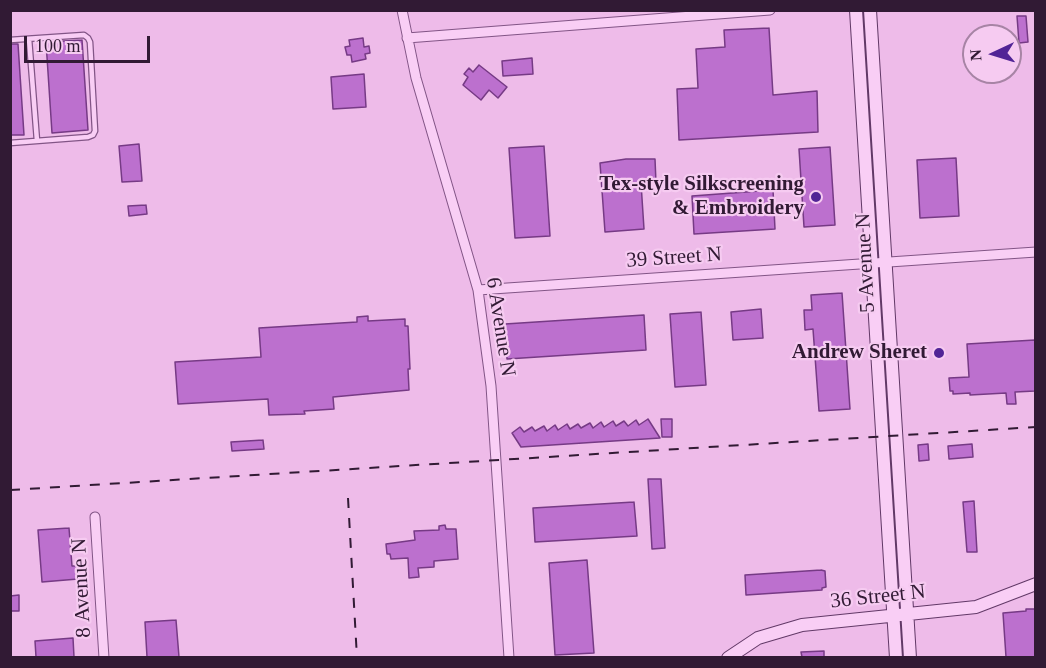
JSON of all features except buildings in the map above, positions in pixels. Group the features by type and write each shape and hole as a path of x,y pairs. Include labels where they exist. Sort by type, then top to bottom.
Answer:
{"main road":[{"name":"5 Avenue N","path":"856,10 896,657"},
{"name":"5 Avenue N","path":"870,10 910,657"},
{"name":"36 Street N","path":"728,657 758,638 802,625 976,607 1035,584"}],"street":[{"name":"6 Avenue N","path":"402,10 406,38 433,140 478,290 492,386 509,657"},
{"path":"406,38 770,10"},
{"path":"886,262 1035,252"},
{"name":"39 Street N","path":"478,290 886,262"},
{"name":"8 Avenue N","path":"95,517 104,657"}],"lane":[{"path":"10,40 84,35 88,38 95,131 93,135 10,142"},
{"path":"29,39 37,141"}],"railway":[{"path":"10,490 1036,427"},
{"path":"348,498 357,658"}],"place":[{"name":"Tex-style Silkscreening & Embroidery","path":"816,197"},
{"name":"Andrew Sheret","path":"939,353"}]}
